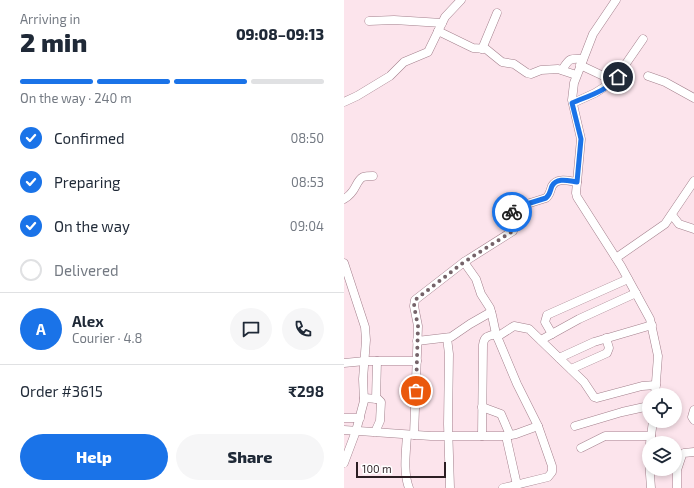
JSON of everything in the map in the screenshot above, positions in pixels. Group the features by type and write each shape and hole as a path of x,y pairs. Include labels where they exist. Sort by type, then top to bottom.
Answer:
{"street":[{"path":"344,102 390,76 404,62 428,52 447,13 461,0"},
{"path":"616,0 592,34 576,75 571,95 581,139 577,197 616,258 652,325 658,356 656,388"},
{"path":"482,48 497,13"},
{"path":"369,21 394,20 442,23"},
{"path":"438,31 472,48 486,49 502,62 514,64 530,74 541,70 562,70 576,75"},
{"path":"572,103 595,94 614,81 643,39"},
{"path":"562,70 568,60 571,59 581,62 614,81"},
{"path":"648,76 665,82 694,98"},
{"path":"344,199 354,192 358,182 363,178 373,176"},
{"path":"409,488 406,470 417,361 418,326 414,306 415,300 464,262 513,231 515,225 512,210 514,208 546,198 556,181 577,182"},
{"path":"616,258 661,228 672,215 694,181"},
{"path":"672,215 678,224 694,229"},
{"path":"464,262 478,283 481,294 491,312 496,335 517,384 538,426 552,466 551,474 548,478 503,488"},
{"path":"344,263 348,288 366,327 364,398 360,418 344,463"},
{"path":"552,334 544,322 547,316 628,279"},
{"path":"541,340 579,319 636,293"},
{"path":"417,341 447,338 491,312"},
{"path":"559,358 594,342 652,325"},
{"path":"482,436 484,339 487,336 496,335 512,327 517,326 529,328 584,382 597,398 642,386 656,385"},
{"path":"447,338 449,354 448,437 450,488"},
{"path":"571,369 607,353 609,348 606,338"},
{"path":"344,363 365,361 417,361"},
{"path":"376,399 377,361"},
{"path":"364,398 380,400 382,405 380,421 375,432"},
{"path":"482,407 501,414 508,436 517,485"},
{"path":"575,426 642,408"},
{"path":"694,410 692,415 694,420"},
{"path":"344,418 360,418"},
{"path":"344,430 448,437 508,436 538,426"},
{"path":"581,448 605,436 642,438"},
{"path":"677,488 677,470 682,455 684,453 694,452"},
{"path":"649,476 651,488"}],"way so far":[{"path":"416,391 418,326 414,306 415,300 419,295 464,262 513,231 515,225 512,212"}],"route":[{"path":"512,212 514,208 546,198 556,181 577,182 581,151 581,134 572,103 595,94 618,77"}]}
